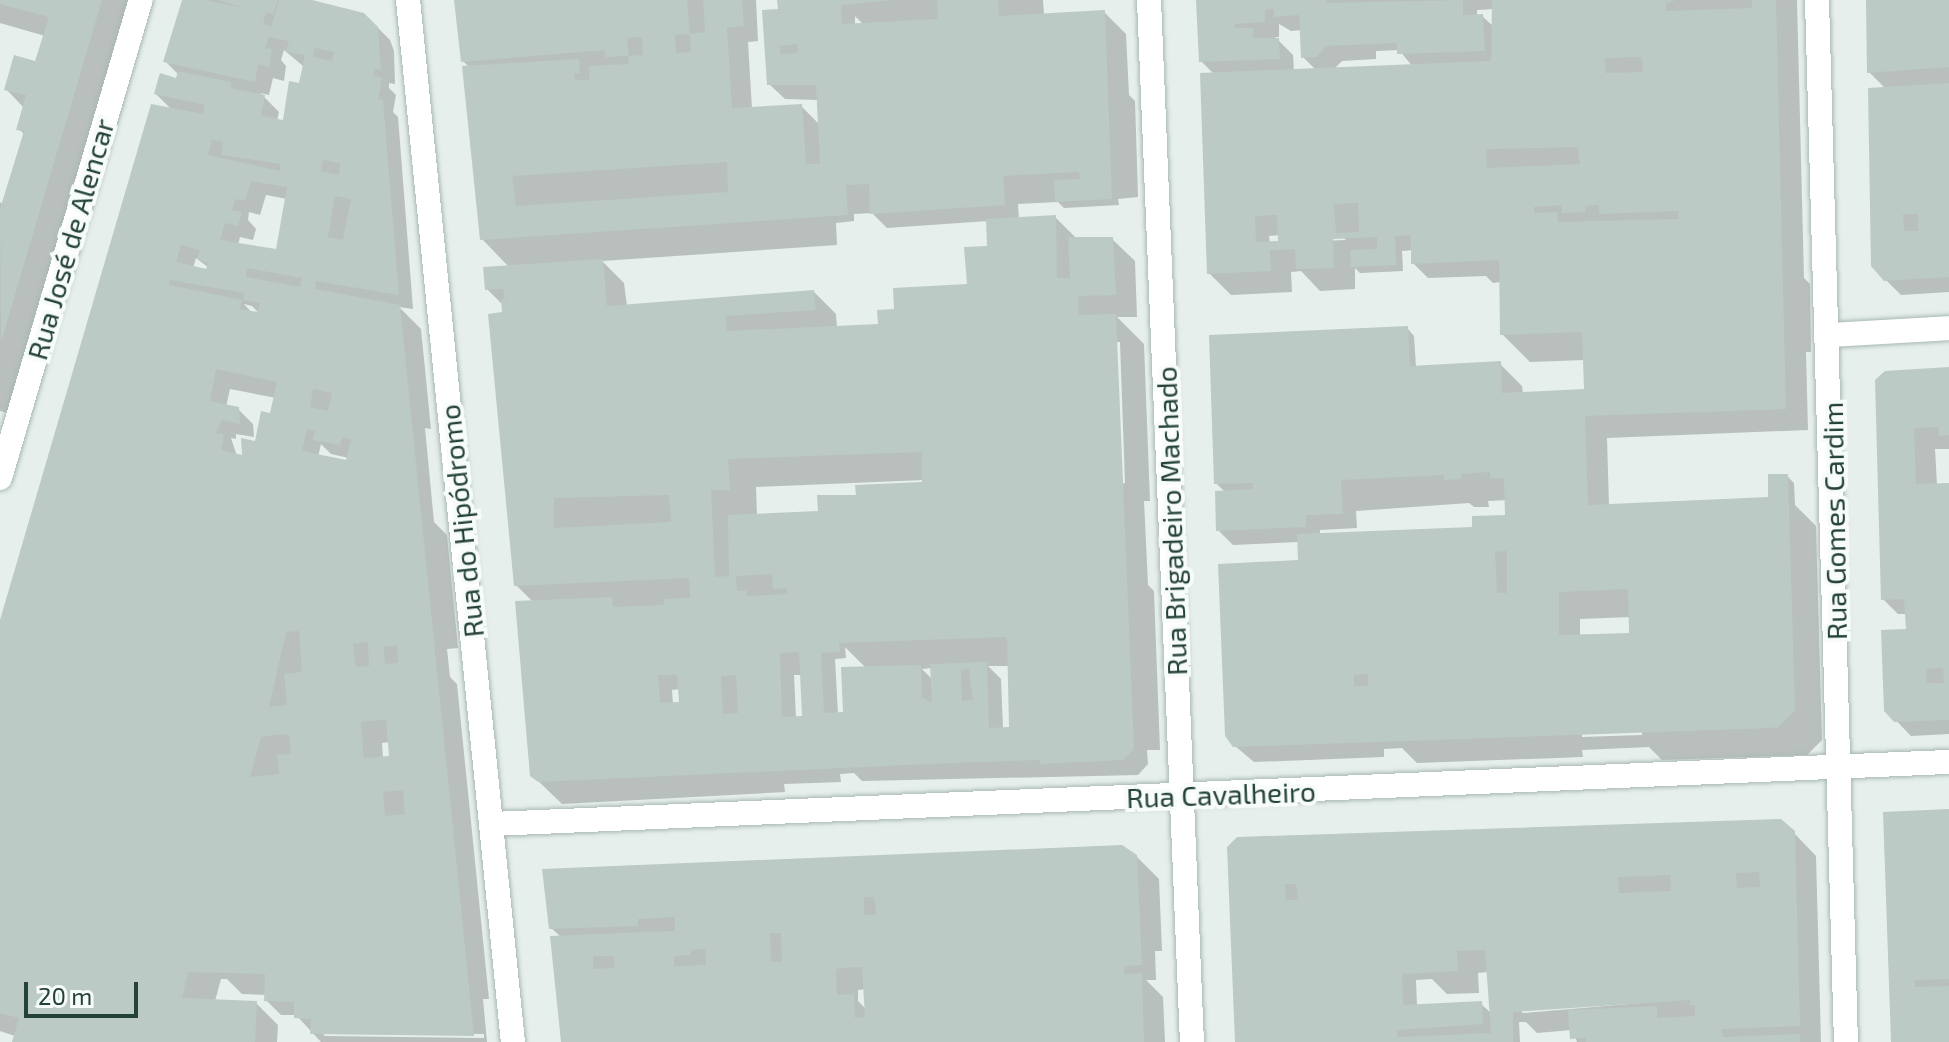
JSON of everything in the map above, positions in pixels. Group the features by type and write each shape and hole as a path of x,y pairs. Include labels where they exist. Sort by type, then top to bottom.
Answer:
{"street":[{"name":"Rua José de Alencar","path":"0,478 141,0"},
{"name":"Rua do Hipódromo","path":"408,0 513,1042"},
{"name":"Rua Brigadeiro Machado","path":"1149,0 1192,1042"},
{"name":"Rua Gomes Cardim","path":"1817,0 1829,335 1846,1042"},
{"path":"1829,335 1949,328"},
{"name":"Rua Cavalheiro","path":"492,824 1949,762"}],"building":[{"path":"0,0 102,0 1,342 0,209 24,131 16,130 26,95 4,90 14,55 35,61 49,17 0,4"},
{"path":"182,0 204,0 244,8 217,0 278,0 273,14 266,12 263,24 271,27 279,0 312,0 364,13 378,27 381,70 375,69 374,76 382,78 378,99 383,100 399,295 316,281 315,289 400,305 474,1036 310,1034 311,1019 294,1018 294,1002 264,1001 265,974 188,972 182,998 257,1001 255,1042 12,1042 19,1018 0,1013 0,620 151,104 203,114 205,105 154,94 160,73 176,78 178,71 231,82 231,88 265,95 261,116 283,120 289,81 299,83 305,55 286,52 289,41 269,37 265,48 272,49 269,67 258,64 255,82 163,62","holes":["315,48 334,52 332,61 313,57","212,140 223,142 221,155 280,164 280,171 208,155","323,160 340,163 339,175 321,171","251,181 287,187 276,249 220,240 225,223 238,226 242,212 232,210 235,199 245,201","335,196 351,199 343,240 328,237","181,245 200,250 197,259 208,263 206,269 176,262","247,268 302,278 300,287 246,277","170,280 244,293 243,300 260,303 258,312 240,309 242,300 169,285","216,369 277,382 270,413 261,411 255,441 241,438 242,455 221,450 224,434 215,433 222,420 240,424 239,407 210,401","313,389 332,393 328,411 310,407","307,429 315,431 313,440 340,445 342,437 351,439 346,460 302,451","299,631 302,672 284,674 287,705 269,707 286,632","368,642 369,666 356,667 353,644","397,645 398,663 385,664 384,647","386,719 389,756 364,758 361,722","289,736 291,754 277,755 279,774 250,777 261,737","403,790 405,814 385,816 383,792"]},
{"path":"454,0 687,0 690,34 705,32 703,0 742,0 744,26 727,28 732,108 802,104 806,164 820,164 816,85 767,85 762,10 778,9 777,0 892,0 841,5 842,24 938,19 937,0 998,0 999,16 1105,10 1112,199 1055,202 1054,180 1080,179 1079,172 1003,176 1005,205 870,214 869,184 846,185 848,215 480,240 462,66 579,59 580,73 574,73 575,80 589,80 589,66 628,64 629,56 605,57 605,50 461,62","holes":["690,34 691,52 676,53 675,35","642,37 643,55 629,56 627,38","797,44 798,53 780,54 780,46","727,162 728,192 516,206 512,176"]},
{"path":"1196,0 1326,0 1326,3 1463,0 1463,15 1483,14 1485,51 1397,54 1397,43 1326,46 1317,57 1301,58 1299,15 1274,17 1274,9 1265,10 1265,22 1235,24 1235,28 1253,28 1253,38 1279,38 1280,59 1199,62"},
{"path":"1492,0 1676,0 1666,3 1666,11 1752,8 1752,0 1776,0 1786,409 1585,416 1588,505 1768,497 1768,474 1788,474 1795,711 1778,727 1770,728 1233,747 1225,736 1218,564 1298,560 1297,534 1472,527 1472,516 1505,515 1504,478 1490,478 1490,472 1461,474 1462,479 1444,480 1444,475 1341,480 1343,514 1306,515 1306,527 1216,531 1215,491 1253,489 1253,483 1214,484 1209,335 1408,326 1410,366 1501,361 1502,393 1584,389 1582,332 1500,335 1499,260 1411,264 1411,235 1395,236 1396,265 1351,267 1350,250 1377,249 1377,237 1333,239 1334,268 1296,269 1295,249 1270,250 1271,271 1207,274 1200,73 1491,61","holes":["1642,57 1643,72 1606,73 1605,58","1578,147 1580,164 1487,168 1486,149","1358,203 1359,232 1336,233 1334,204","1562,205 1562,213 1585,212 1585,206 1599,205 1599,214 1678,211 1679,219 1558,222 1557,212 1534,213 1534,207","1277,215 1278,241 1256,242 1255,216","1507,551 1507,593 1497,593 1495,552","1628,589 1629,633 1559,635 1559,592","1368,674 1368,686 1354,686 1354,675"]},
{"path":"1866,0 1949,0 1949,67 1867,73"},
{"path":"1949,83 1949,277 1884,281 1871,266 1868,88","holes":["1903,214 1918,214 1918,231 1904,231"]},
{"path":"1056,215 1057,278 1070,278 1068,237 1113,237 1116,295 1078,296 1078,315 1116,314 1134,749 1123,760 1040,764 1040,760 950,763 538,782 530,776 515,601 612,597 613,607 664,605 664,599 690,598 689,578 514,586 488,314 502,312 501,299 505,299 503,289 485,290 483,267 603,259 607,306 814,290 816,310 726,316 727,331 878,324 877,310 894,309 893,288 967,284 964,247 987,246 986,219","holes":["922,452 922,482 855,485 856,495 817,495 818,511 728,515 729,576 715,577 711,490 730,490 728,459","669,495 671,522 554,528 554,498","772,574 773,589 787,588 787,594 747,596 747,591 737,591 736,576","1007,637 1009,727 989,728 987,662 930,664 932,703 922,697 921,665 841,667 843,712 824,713 821,653 840,652 839,643","799,652 802,716 782,717 780,653","969,669 973,700 962,701 961,670","658,675 677,675 679,702 660,703","736,675 738,713 723,714 721,676"]},
{"path":"1949,367 1949,435 1939,436 1939,427 1914,428 1916,484 1949,483 1949,720 1894,722 1884,711 1881,630 1906,629 1904,599 1881,600 1875,380 1885,371","holes":["1943,668 1944,683 1927,683 1926,669"]},
{"path":"1949,809 1949,979 1915,980 1915,987 1949,986 1949,1042 1891,1042 1883,812"},
{"path":"1781,819 1795,831 1800,1026 1722,1029 1723,1037 1800,1034 1800,1042 1586,1042 1586,1038 1570,1039 1568,1010 1657,1006 1657,1018 1695,1016 1695,1005 1690,1005 1690,1000 1513,1012 1513,1042 1235,1042 1227,847 1237,837","holes":["1759,872 1760,887 1737,888 1736,873","1670,875 1671,891 1619,893 1618,877","1285,884 1296,884 1298,900 1286,900","1485,950 1491,1033 1397,1037 1397,1030 1483,1024 1482,1001 1403,1005 1402,974 1458,971 1457,951"]},
{"path":"1122,845 1137,855 1142,965 1125,966 1124,974 1142,973 1144,1042 561,1042 550,936 675,931 675,917 638,919 638,926 549,929 542,869","holes":["864,897 874,897 876,915 864,915","770,933 781,933 782,962 771,962","706,949 706,965 674,966 674,956 691,955 691,950","593,956 614,956 614,968 593,969","862,967 865,1017 855,1018 854,994 837,995 836,969"]}]}
